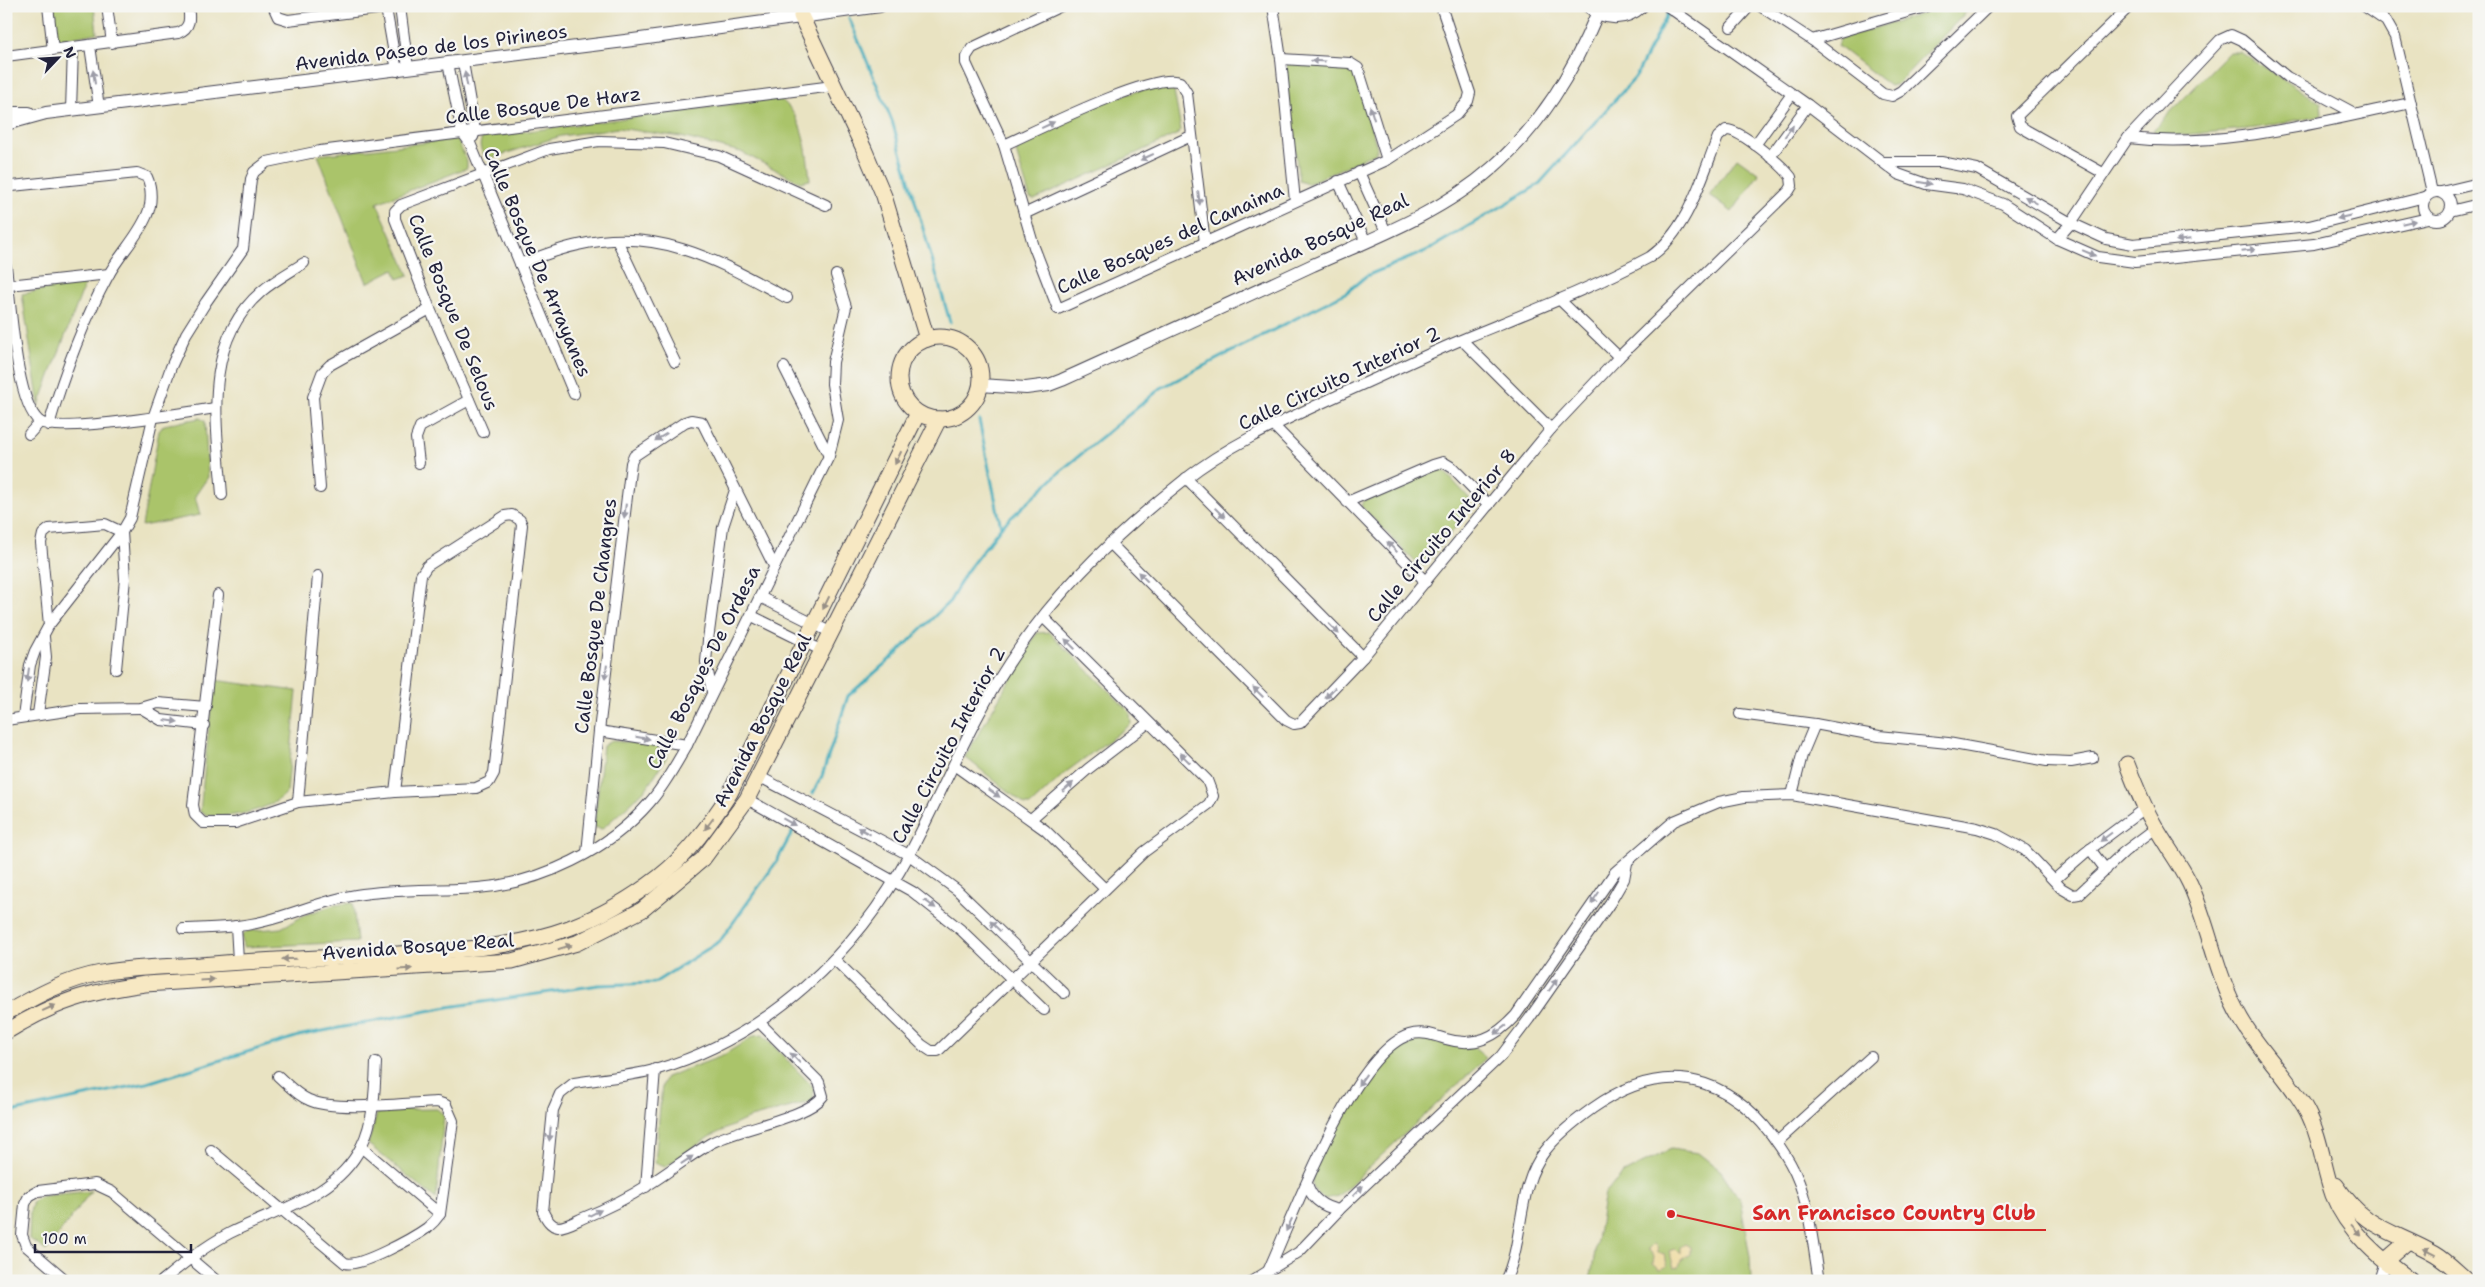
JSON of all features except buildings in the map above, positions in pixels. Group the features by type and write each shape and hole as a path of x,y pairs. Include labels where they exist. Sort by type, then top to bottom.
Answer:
{"main road":[{"path":"801,16 884,196 926,339"},
{"path":"950,338 961,343 971,351 977,361 980,385 973,401 961,413 939,419 918,413 904,398 899,387 898,374 907,352 926,339 950,338"},
{"name":"Avenida Bosque Real","path":"6,1032 34,1015 63,1002 99,990 371,963 531,939 568,928 597,916 660,876 691,847 730,793 806,643 918,413"},
{"name":"Avenida Bosque Real","path":"6,1013 45,991 98,973 238,961 371,963 512,962 577,944 642,910 687,874 720,838 746,799 939,419"},
{"path":"2127,764 2145,808 2176,857 2190,885 2226,990 2240,1019 2288,1082 2307,1112 2317,1135 2333,1195 2350,1224 2385,1261 2411,1281"},
{"path":"2326,1172 2355,1209 2368,1222 2435,1255 2463,1279"},
{"path":"2385,1261 2408,1242"}],"street":[{"path":"48,6 53,50"},
{"path":"107,6 112,43"},
{"path":"6,56 178,33 187,28 190,22 188,6"},
{"path":"273,6 278,17 288,20 360,8 401,6 402,69"},
{"name":"Avenida Paseo de los Pirineos","path":"46,114 463,62 880,6"},
{"name":"Calle Bosques del Canaima","path":"1061,6 972,48 966,57 968,68 1004,146 1024,214 1058,309 1387,160 1456,115 1468,101 1470,94 1442,6"},
{"path":"1273,6 1281,59 1295,202"},
{"path":"1593,10 1610,18 1622,18 1634,13 1642,6"},
{"path":"1668,6 1808,105 1898,174 1911,181 1963,189 2003,204 2057,239 2098,256 2135,262 2314,244 2428,218 2441,220 2450,211 2479,204"},
{"path":"1731,27 1750,6"},
{"path":"1760,6 1812,40 1883,94 1892,96 1901,91 1989,6"},
{"path":"1812,40 1928,6"},
{"path":"2103,173 2026,130 2020,126 2017,116 2130,6"},
{"path":"2364,6 2386,21 2392,30 2433,194"},
{"path":"386,8 402,69"},
{"name":"Avenida Bosque Real","path":"980,385 1026,388 1056,382 1366,242 1466,189 1516,145 1563,85 1581,54 1593,10"},
{"path":"2057,239 2071,223 2128,138 2220,40 2231,35 2242,40 2287,77 2356,114"},
{"path":"90,46 99,107"},
{"path":"71,110 73,48"},
{"path":"1281,59 1350,64 1358,68 1387,160"},
{"name":"Calle Bosque De Arrayanes","path":"463,62 475,131 470,144"},
{"name":"Calle Bosque De Arrayanes","path":"448,63 462,132 470,144 574,394"},
{"path":"1004,146 1085,108 1120,94 1168,80 1180,82 1187,93 1205,243"},
{"name":"Calle Bosque De Harz","path":"153,418 171,367 186,334 243,249 251,179 258,167 267,162 320,151 833,86"},
{"path":"1755,145 1792,94"},
{"path":"2128,138 2156,141 2246,137 2311,126 2356,114 2411,103"},
{"path":"1770,157 1808,105"},
{"path":"6,113 46,114"},
{"path":"6,124 46,114"},
{"name":"Calle Circuito Interior 2","path":"646,1187 565,1226 557,1227 550,1223 543,1212 552,1119 556,1100 564,1088 574,1083 655,1069 727,1042 759,1022 804,988 834,959 870,917 895,880 998,682 1020,647 1043,617 1110,544 1186,478 1249,437 1462,340 1632,267 1661,249 1673,235 1687,212 1718,137 1722,132 1728,129 1734,130 1788,172 1793,181"},
{"path":"1024,214 1191,136"},
{"name":"Calle Bosque De Selous","path":"483,432 430,309 395,219 395,211 401,205 540,152 573,144 599,141 664,144 710,154 738,163 826,205"},
{"path":"1882,162 1941,162 1977,169 2071,223 2106,239 2133,244 2309,226 2479,184"},
{"path":"1358,172 1386,232"},
{"path":"6,188 137,173 144,174 151,187 148,213 109,274 80,331 44,424"},
{"path":"1338,181 1366,242"},
{"name":"Calle Circuito Interior 8","path":"1110,544 1290,722 1300,723 1363,657 1551,429 1619,357 1789,191 1793,181"},
{"path":"2433,194 2450,202 2450,211"},
{"path":"2428,218 2422,206 2433,194"},
{"path":"520,264 578,244 617,240 650,241 688,249 725,264 787,298"},
{"path":"617,240 674,362"},
{"path":"222,495 216,408 217,376 221,358 232,331 262,291 304,263"},
{"path":"6,267 21,386 29,407 44,424"},
{"path":"9,285 109,274"},
{"name":"Calle Bosques De Ordesa","path":"183,929 236,926 263,922 323,902 359,894 480,888 519,880 555,869 587,853 635,819 663,786 687,745 829,456 838,420 832,384 833,362 846,307 836,275"},
{"path":"1559,299 1619,357"},
{"path":"320,488 313,397 322,373 330,365 430,309"},
{"path":"1462,340 1551,429"},
{"path":"784,366 829,456"},
{"path":"419,463 416,438 420,427 469,400"},
{"path":"29,434 44,424 153,418 216,408"},
{"path":"23,717 30,665 35,651 49,625 122,532 136,501 153,418"},
{"name":"Calle Bosque De Changres","path":"587,853 599,731 631,463 634,456 644,448 684,422 697,420 705,426 735,490"},
{"path":"1273,425 1426,582"},
{"path":"1347,502 1433,464 1443,462 1453,468 1489,505"},
{"path":"1186,478 1363,657"},
{"path":"735,490 774,566"},
{"path":"712,692 706,662 708,640 723,527 735,490"},
{"path":"218,595 193,805 195,815 200,821 210,825 235,823 298,802 395,792 476,788 493,778 522,525 516,516 506,516 427,566 421,574 395,792"},
{"path":"49,625 41,543 45,532 49,529 105,524 122,532"},
{"path":"116,669 125,579 122,532"},
{"path":"298,802 318,576"},
{"path":"760,597 830,632"},
{"path":"752,616 821,650"},
{"path":"834,959 922,1045 934,1051 941,1048 1144,852 1209,804 1213,796 1207,780 1043,617"},
{"path":"38,714 46,658 44,637"},
{"path":"6,720 80,709 141,708 164,703 206,707"},
{"path":"141,708 161,720 204,725"},
{"path":"1740,714 1815,724 1879,736 1948,743 2047,761 2071,762 2093,758"},
{"path":"1031,819 1088,769 1148,723"},
{"path":"1792,795 1802,756 1815,724"},
{"path":"599,731 687,745"},
{"path":"954,765 1031,819 1105,888"},
{"path":"758,776 909,855 957,890 1064,993"},
{"path":"1269,1269 1335,1122 1367,1073 1393,1044 1408,1035 1421,1033 1455,1042 1471,1043 1493,1036 1505,1027 1516,1015 1609,878 1674,820 1719,802 1744,797 1792,795 1947,822 1996,834 2026,850 2066,892 2076,895 2156,828"},
{"path":"746,799 895,880 939,910 1044,1010"},
{"path":"2054,880 2090,849 2145,808"},
{"path":"2090,849 2106,870"},
{"path":"1252,1281 1299,1252 1339,1210 1500,1056 1529,1019 1610,903 1624,879 1627,863"},
{"path":"236,926 238,961"},
{"path":"646,1187 711,1143 731,1134 803,1111 819,1101 822,1096 819,1082 759,1022"},
{"path":"1777,1142 1871,1057"},
{"path":"162,1281 190,1257 229,1234 310,1197 325,1188 340,1175 361,1147 374,1104 376,1062"},
{"path":"646,1187 655,1069"},
{"path":"211,1150 341,1260 349,1264 360,1262 428,1228 440,1214 453,1121 448,1108 437,1102 334,1105 310,1101 278,1076"},
{"path":"1505,1281 1514,1260 1526,1197 1536,1165 1544,1152 1572,1124 1605,1100 1629,1088 1653,1081 1678,1079 1710,1085 1746,1105 1777,1142 1791,1164 1800,1187 1819,1281"},
{"path":"361,1147 440,1214"},
{"path":"1307,1183 1309,1190 1318,1202 1339,1210"},
{"path":"67,1281 26,1246 22,1235 25,1204 29,1196 38,1191 101,1185 112,1192 217,1281"},
{"path":"2379,1281 2385,1261"}],"green space":[{"path":"50,6 94,6 97,33 60,40 54,37"},
{"path":"1947,6 1971,7 1897,84 1890,86 1838,46 1840,39"},
{"path":"2229,52 2240,52 2321,103 2322,115 2256,128 2160,137 2153,130"},
{"path":"1290,62 1335,65 1350,71 1356,77 1377,148 1375,153 1307,184 1299,181 1285,68"},
{"path":"1170,82 1173,85 1181,130 1178,134 1034,200 1030,198 1016,152 1020,145 1075,115 1114,98"},
{"path":"779,98 794,114 799,124 803,135 810,180 800,182 741,152 681,137 618,128 561,136 488,159 480,147 482,138 490,136"},
{"path":"457,139 467,162 467,168 377,203 409,275 398,279 394,269 367,283 318,155"},
{"path":"1737,158 1759,174 1732,212 1709,195"},
{"path":"86,281 39,405 22,294"},
{"path":"200,418 205,421 208,477 195,496 200,515 142,526 159,431 164,425"},
{"path":"1436,469 1443,470 1470,499 1471,508 1425,565 1418,565 1361,506 1363,501"},
{"path":"1049,632 1130,712 1131,724 1066,772 1031,805 1025,805 965,757 1037,633"},
{"path":"214,680 297,691 287,792 271,804 246,813 220,816 200,812"},
{"path":"611,741 662,745 668,755 646,789 602,829 594,827 603,746"},
{"path":"353,903 357,942 243,947 242,935 248,931 281,928 307,914 334,905"},
{"path":"763,1035 814,1088 813,1101 747,1119 709,1137 665,1167 655,1163 662,1085 666,1077 722,1056 754,1036"},
{"path":"1414,1036 1449,1045 1472,1046 1486,1058 1338,1196 1325,1199 1319,1195 1312,1184 1315,1166 1322,1150 1355,1095 1377,1064 1388,1052"},
{"path":"437,1109 444,1115 436,1199 368,1144 377,1114 384,1110"},
{"path":"1671,1149 1698,1153 1721,1171 1740,1200 1750,1257 1751,1281 1590,1281 1605,1193 1624,1173"},
{"path":"91,1191 46,1251 29,1238 30,1212 33,1201 42,1196"}],"sand":[{"path":"1653,1244 1657,1246 1658,1253 1665,1254 1667,1266 1660,1269 1653,1263 1654,1256 1648,1249"},
{"path":"1685,1244 1690,1247 1690,1254 1681,1260 1679,1267 1674,1268 1669,1251 1675,1249 1680,1254 1680,1247"}],"waterway":[{"path":"813,793 822,776 848,696 895,655 950,601 966,572 1001,527 1062,470 1161,388 1347,292 1366,276 1426,251 1538,185 1635,78 1670,9"},
{"path":"849,18 892,121 950,322"},
{"path":"979,420 1001,527"},
{"path":"6,1113 147,1083 302,1035 448,1007 599,985 654,983 720,941 775,864 793,831"}],"place":[{"name":"San Francisco Country Club","path":"1671,1214"}]}
